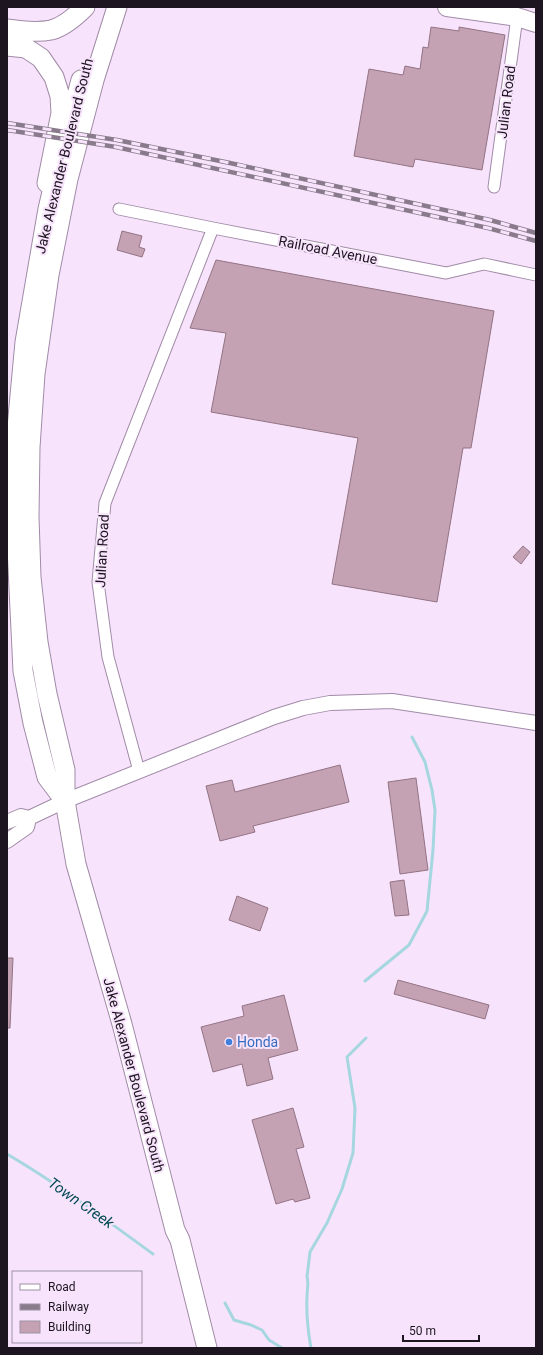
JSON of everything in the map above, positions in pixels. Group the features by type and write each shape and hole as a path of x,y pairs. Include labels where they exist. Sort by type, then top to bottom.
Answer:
{"highway":[{"path":"7,29 27,31 52,30 74,18 85,7"},
{"name":"Jake Alexander Boulevard South","path":"64,801 47,777 33,723 23,671 16,527 17,428 25,342 48,209 73,108 90,47 104,7"},
{"name":"Jake Alexander Boulevard South","path":"116,7 94,80 68,179 49,275 35,374 30,447 29,517 31,577 38,642 47,694 65,770 64,801 76,864 122,1024 175,1230 180,1240 207,1348"},
{"path":"7,46 26,48 41,58 54,77 60,96 61,114 42,208 34,283"}],"main road":[{"path":"447,7 517,17 536,23"}],"street":[{"name":"Julian Road","path":"494,188 517,17"},
{"name":"Railroad Avenue","path":"120,209 446,273 484,264 536,275"},
{"name":"Julian Road","path":"139,771 108,657 98,582 104,503 213,228"},
{"path":"7,822 21,816 30,818 64,801 274,717 303,708 330,703 392,701 536,723"},
{"path":"7,841 27,827 30,818"}],"building":[{"path":"431,27 459,31 459,27 505,35 482,170 415,159 413,167 354,156 369,69 403,75 405,66 420,69 423,47 428,48"},
{"path":"122,231 142,236 139,247 145,249 142,257 117,250"},
{"path":"216,260 494,311 471,448 463,448 437,602 332,584 358,438 211,412 226,333 190,328"},
{"path":"523,546 530,552 521,564 513,557"},
{"path":"340,765 349,802 253,826 255,832 220,841 206,786 232,780 235,792"},
{"path":"416,778 428,870 400,874 388,782"},
{"path":"404,880 409,915 395,916 390,882"},
{"path":"237,896 268,908 260,931 229,920"},
{"path":"7,958 13,958 10,1028 7,1028"},
{"path":"398,980 489,1005 485,1019 394,994"},
{"path":"284,995 298,1050 268,1058 273,1079 247,1086 242,1064 213,1072 201,1027 244,1016 242,1006"},
{"path":"293,1108 304,1147 296,1149 310,1198 295,1202 293,1199 276,1204 252,1120"}],"waterway":[{"path":"365,981 409,945 427,911 435,810 425,762 412,737"},
{"path":"311,1348 307,1309 307,1277 310,1252 327,1223 342,1189 353,1153 355,1108 347,1057 366,1038"},
{"name":"Town Creek","path":"7,1154 63,1190 153,1254"},
{"name":"Town Creek","path":"225,1303 234,1320 262,1330 269,1340 282,1348"}],"railway":[{"path":"7,123 117,140 230,163 490,220 536,233"},
{"path":"7,130 116,147 488,228 536,241"}],"place":[{"name":"Honda","path":"229,1042"}]}
